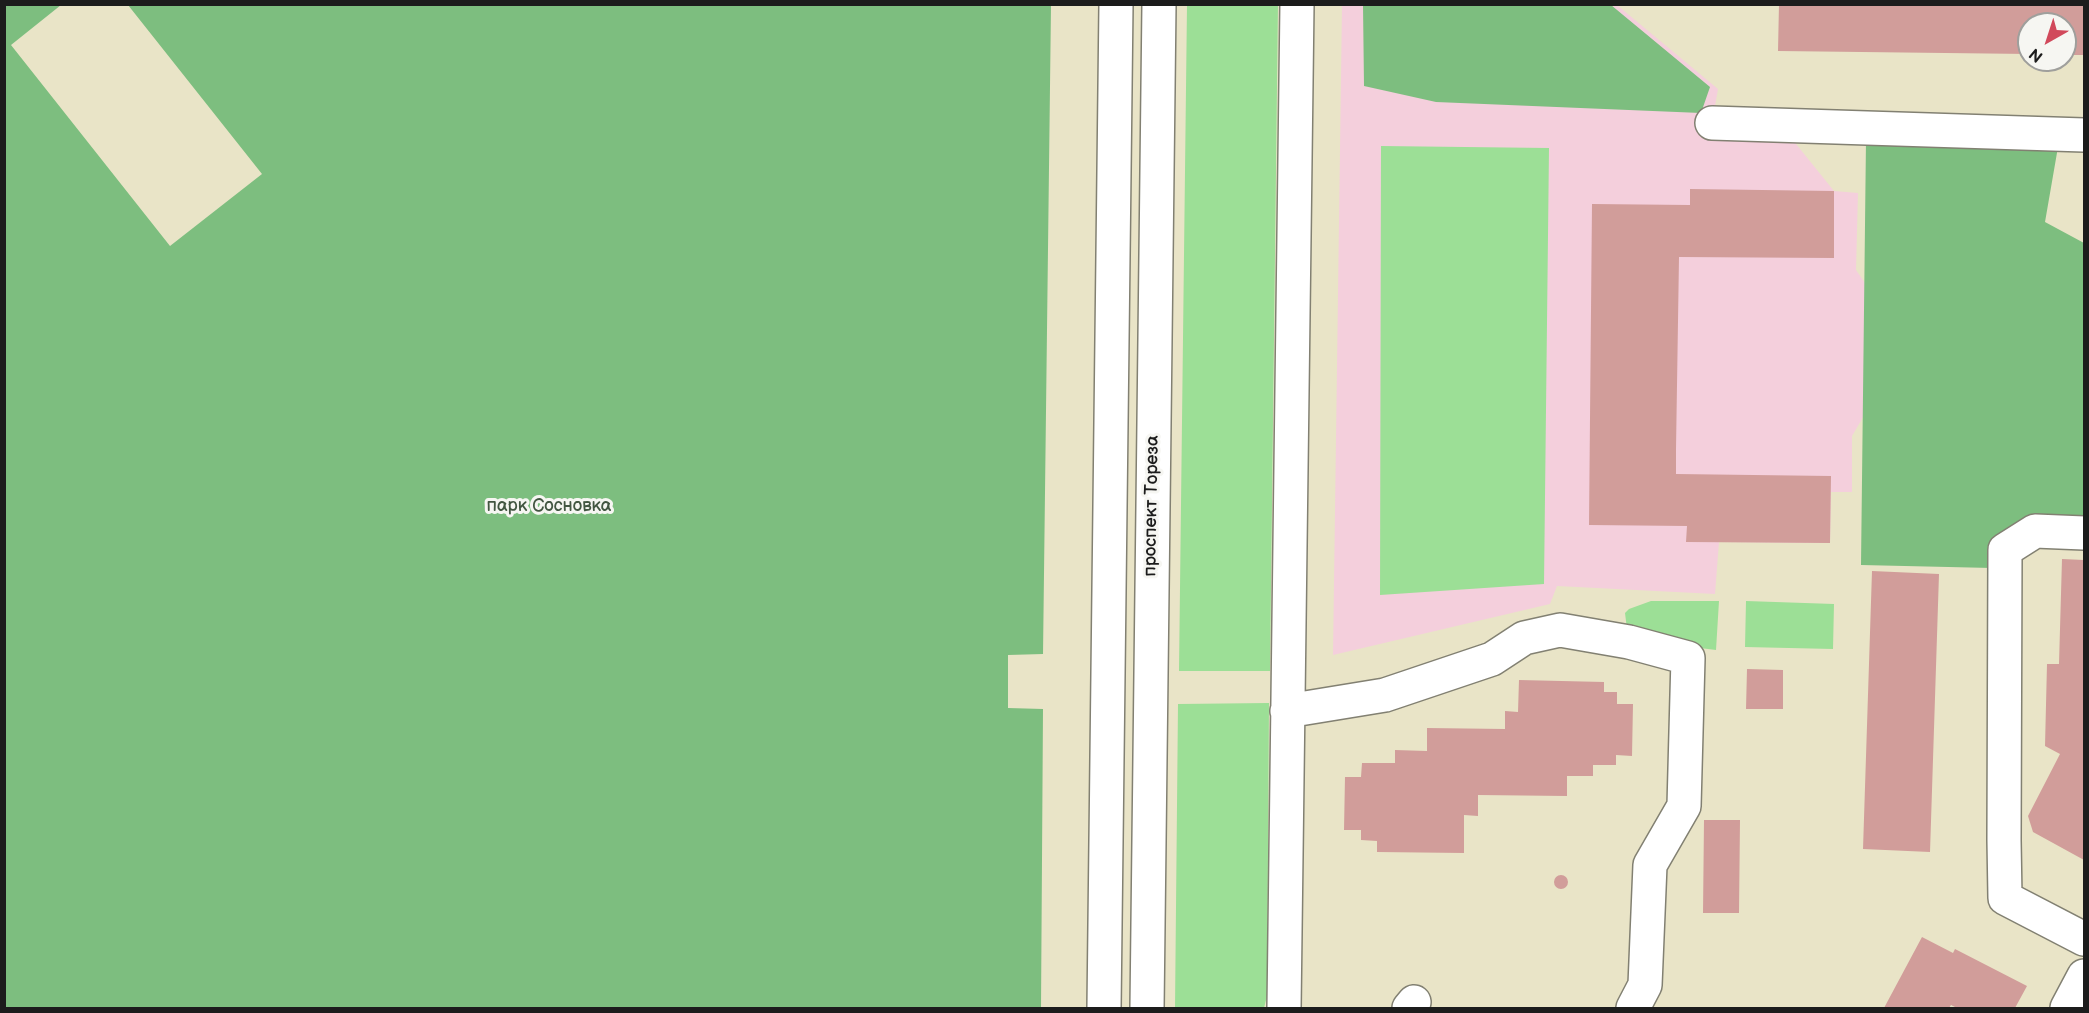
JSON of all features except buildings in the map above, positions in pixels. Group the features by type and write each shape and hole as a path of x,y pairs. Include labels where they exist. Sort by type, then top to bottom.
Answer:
{"main road":[{"path":"1104,1008 1116,4"},
{"name":"проспект Тореза","path":"1147,1008 1159,4"},
{"path":"1284,1008 1297,4"},
{"path":"1712,123 2085,135"},
{"path":"2085,533 2035,531 2005,550 2004,812 2004,898 2085,939"},
{"path":"1287,711 1385,695 1492,659 1524,638 1560,630 1629,642 1688,658 1684,806 1650,865 1645,985 1633,1008"},
{"path":"2067,1008 2085,976"}],"shaded area":[{"path":"1342,5 1617,5 1718,89 1712,123 1788,134 1834,191 1858,193 1856,270 1895,326 1893,366 1852,436 1852,492 1831,492 1830,543 1719,542 1715,594 1557,586 1550,604 1333,655"}],"green space":[{"name":"парк Сосновка","path":"5,4 61,5 11,45 170,246 262,174 128,5 1051,5 1043,654 1008,655 1008,708 1043,709 1041,1008 5,1008"},
{"path":"1187,5 1278,5 1270,671 1179,671"},
{"path":"1363,5 1611,5 1710,87 1701,113 1436,102 1364,86"},
{"path":"1866,140 2058,147 2045,222 2084,243 2084,523 1992,568 1861,565"},
{"path":"1381,146 1549,148 1544,584 1380,595"},
{"path":"1651,601 1719,601 1716,650 1684,646 1627,629 1625,613 1629,609"},
{"path":"1746,601 1834,604 1833,649 1745,647"},
{"path":"1269,703 1267,996 1264,1008 1175,1008 1178,704"}]}
